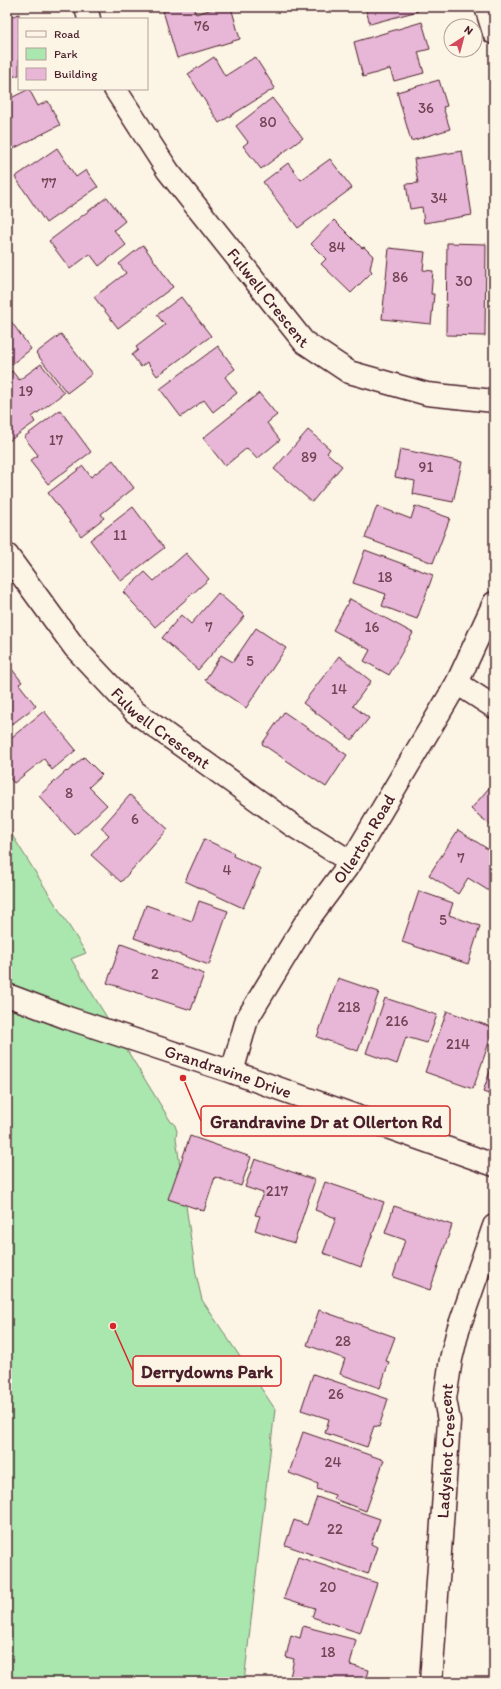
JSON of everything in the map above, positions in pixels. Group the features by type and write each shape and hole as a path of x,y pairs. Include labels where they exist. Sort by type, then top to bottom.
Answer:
{"street":[{"path":"86,7 89,18"},
{"path":"486,7 494,33"},
{"name":"Fulwell Crescent","path":"116,90 168,171 304,342 349,372 427,394 494,401"},
{"name":"Fulwell Crescent","path":"7,555 75,648 135,712 292,825 351,862"},
{"name":"Ollerton Road","path":"232,1072 247,1019 304,925 351,862 457,683 494,603"},
{"path":"457,683 494,707"},
{"name":"Grandravine Drive","path":"7,995 68,1018 232,1072 494,1165"},
{"name":"Ladyshot Crescent","path":"431,1682 449,1421 445,1399 451,1359 458,1330 494,1226"}],"green space":[{"path":"7,827 86,953 71,959 171,1122 174,1123 177,1131 176,1138 196,1274 202,1300 275,1409 244,1682 7,1682"}],"building":[{"path":"175,7 193,7 196,14 219,7 231,7 240,39 177,58 163,11"},
{"path":"365,7 416,7 418,11 370,24"},
{"path":"19,14 18,75 7,78 7,18"},
{"path":"422,22 430,49 418,52 424,73 394,81 390,69 363,77 354,42"},
{"path":"214,57 225,76 255,57 275,88 219,123 188,74"},
{"path":"439,80 447,106 443,107 450,129 411,141 397,92"},
{"path":"30,90 38,106 48,101 60,125 7,152 7,114 10,113 7,107 7,100"},
{"path":"272,98 303,138 261,169 243,146 248,142 236,126"},
{"path":"57,148 76,177 86,170 98,187 46,223 15,177"},
{"path":"462,151 472,215 424,223 422,207 410,209 406,184 418,183 414,159"},
{"path":"330,159 352,188 298,228 263,182 288,163 301,180"},
{"path":"107,197 125,221 114,230 126,245 99,266 90,254 70,269 49,241"},
{"path":"334,220 362,248 364,247 373,256 370,269 372,272 351,293 321,264 326,259 311,244"},
{"path":"447,243 486,244 485,336 446,335"},
{"path":"143,245 173,287 118,328 94,297 126,273 119,264"},
{"path":"389,248 425,252 423,270 433,271 431,294 434,294 431,324 382,319"},
{"path":"181,297 211,336 157,376 147,362 141,367 132,355 138,350 136,347 165,325 157,315"},
{"path":"10,320 31,349 7,368 7,322"},
{"path":"61,334 92,374 67,393 36,353"},
{"path":"218,346 235,369 225,377 237,393 213,412 204,400 181,417 160,389"},
{"path":"41,364 64,393 32,417 35,422 9,441 7,439 7,374 12,371 19,380"},
{"path":"259,393 277,415 267,423 280,440 257,459 247,448 225,466 203,438"},
{"path":"60,410 91,452 48,484 30,461 38,455 24,437"},
{"path":"308,430 330,449 327,453 342,466 312,502 274,469"},
{"path":"400,449 462,462 453,502 413,494 415,481 395,477"},
{"path":"113,460 134,488 101,514 104,518 81,536 48,493 83,466 91,477"},
{"path":"377,506 411,519 415,506 450,518 433,563 365,538"},
{"path":"133,507 164,548 121,581 90,540"},
{"path":"365,550 433,575 417,619 382,606 386,594 353,583"},
{"path":"186,553 209,579 155,627 123,592 145,572 154,581"},
{"path":"218,593 245,616 198,670 162,638 181,615 191,624"},
{"path":"350,599 413,633 389,675 364,661 370,650 333,630"},
{"path":"256,628 286,648 246,708 205,680 221,655 233,662"},
{"path":"339,656 371,681 353,706 369,718 352,740 303,703"},
{"path":"7,663 22,682 19,684 36,706 7,728"},
{"path":"44,711 76,750 52,770 44,759 14,783 7,775 7,741"},
{"path":"284,712 347,755 326,787 262,744"},
{"path":"84,757 102,775 89,787 107,805 75,835 39,796 66,771 67,772"},
{"path":"494,782 494,828 471,809"},
{"path":"130,795 168,829 121,882 91,855 109,835 101,828"},
{"path":"458,830 494,853 494,894 468,878 458,894 429,875"},
{"path":"204,839 234,853 233,856 261,869 243,908 185,881"},
{"path":"419,891 453,903 449,915 480,926 468,964 402,942"},
{"path":"199,901 228,911 209,965 134,938 146,905 192,921"},
{"path":"121,944 204,974 191,1010 107,983"},
{"path":"338,978 379,992 358,1051 317,1037"},
{"path":"385,998 437,1015 427,1043 406,1037 397,1064 366,1053"},
{"path":"447,1011 494,1028 473,1089 425,1072"},
{"path":"494,1059 494,1096 483,1092"},
{"path":"190,1136 251,1157 241,1186 215,1177 204,1211 168,1199"},
{"path":"255,1159 315,1180 294,1243 255,1230 260,1216 255,1215 263,1193 245,1187"},
{"path":"325,1182 384,1202 361,1267 323,1253 336,1218 315,1210"},
{"path":"394,1206 452,1225 430,1290 393,1277 405,1240 385,1233"},
{"path":"319,1310 395,1337 386,1361 389,1362 380,1388 340,1374 345,1359 307,1345"},
{"path":"313,1374 388,1399 379,1427 374,1426 367,1447 325,1433 329,1419 301,1410"},
{"path":"303,1432 384,1460 366,1511 334,1499 335,1495 317,1489 318,1484 289,1473"},
{"path":"317,1497 380,1519 371,1544 377,1547 368,1574 285,1545 294,1520 307,1525"},
{"path":"298,1557 377,1583 360,1633 312,1617 315,1608 284,1598"},
{"path":"303,1626 356,1640 350,1665 369,1670 366,1682 309,1682 290,1677 294,1659 286,1657 291,1635 300,1638"}],"place":[{"name":"Grandravine Dr at Ollerton Rd","path":"183,1078"},
{"name":"Derrydowns Park","path":"113,1326"}]}
